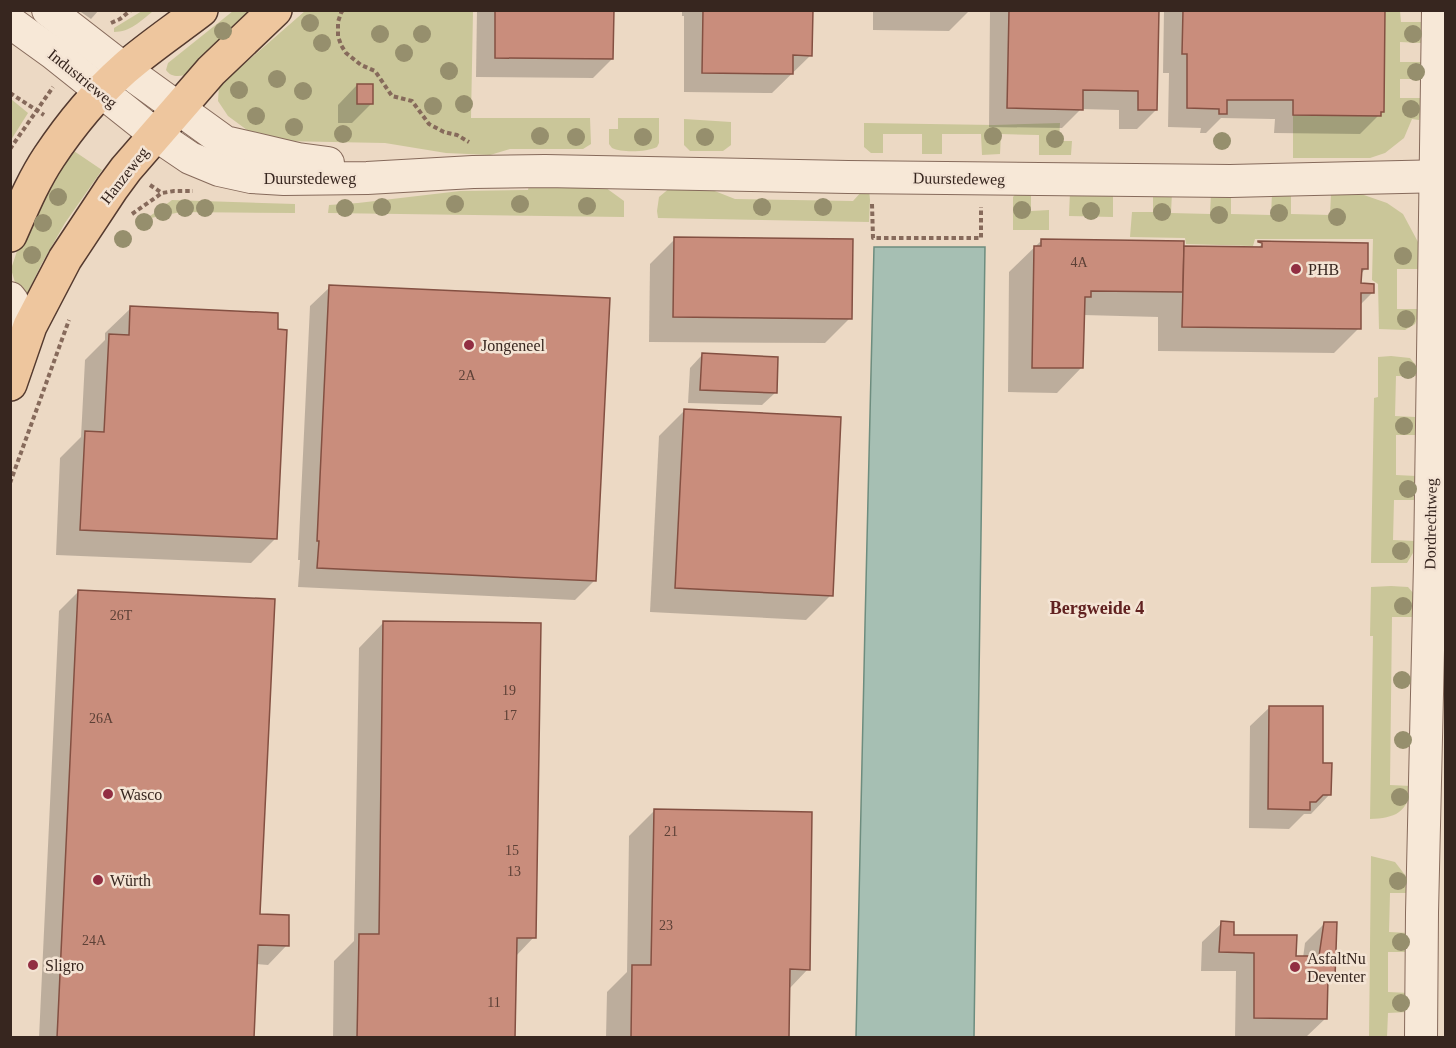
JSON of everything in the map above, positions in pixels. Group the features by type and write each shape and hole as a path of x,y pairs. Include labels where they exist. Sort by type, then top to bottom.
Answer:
{"main road":[{"path":"10,235 49,157 101,92 124,69 201,10"},
{"name":"Hanzeweg","path":"13,376 30,326 65,259 112,188 211,71 275,10"}],"street":[{"name":"Industrieweg","path":"48,10 179,109"},
{"name":"Dordrechtweg","path":"1421,1038 1434,913 1440,176 1438,10"},
{"name":"Industrieweg","path":"10,22 156,135"},
{"name":"Duurstedeweg","path":"179,109 225,142 316,162 473,158 545,171 871,177 1230,181 1440,176"},
{"name":"Duurstedeweg","path":"156,135 190,158 219,170 251,177 367,178 473,158"},
{"name":"Hanzeweg","path":"10,298 13,302 13,376"}],"path":[{"path":"343,10 338,22 338,36 346,53 361,65 375,71 392,96 412,101 429,124 444,132 457,135 473,158"},
{"path":"10,93 36,110 10,149"},
{"path":"871,177 873,238 981,238 981,178"},
{"name":"Hanzeweg","path":"125,218 162,193"},
{"path":"10,483 70,317"}],"shaded area":[{"path":"142,11 153,11 130,28 114,32 114,28"},
{"path":"233,11 264,11 191,73 178,76 168,73 166,70 168,63"},
{"path":"305,11 473,11 471,118 590,118 591,144 583,149 510,149 490,155 446,153 385,143 280,141 247,130 228,116 218,101 219,86"},
{"path":"1385,11 1400,11 1401,22 1422,22 1421,43 1400,42 1400,62 1421,62 1421,79 1400,79 1400,98 1421,98 1419,120 1412,119 1404,138 1385,153 1370,158 1293,158 1293,115 1381,116 1381,112 1384,112"},
{"path":"11,99 28,113 11,140"},
{"path":"618,118 659,118 657,147 634,151 612,148 609,144 609,129 618,129"},
{"path":"684,119 731,122 731,145 723,151 690,151 684,145"},
{"path":"864,123 994,125 1060,123 1059,141 1072,141 1071,155 1039,155 1039,135 1001,134 1000,154 982,155 981,134 942,134 942,154 922,154 922,134 883,134 883,153 871,153 864,147"},
{"path":"71,149 102,170 65,223 25,298 19,296 11,269 25,227"},
{"path":"529,185 602,185 624,201 624,217 328,213 329,205 460,191 528,190"},
{"path":"671,187 707,188 735,199 853,201 863,190 869,190 869,222 658,218 659,197"},
{"path":"1018,191 1031,192 1031,211 1049,210 1049,230 1013,230 1013,197"},
{"path":"1070,191 1113,192 1113,217 1069,216"},
{"path":"1153,192 1172,192 1171,213 1210,214 1211,193 1231,193 1231,214 1271,215 1272,193 1291,193 1291,214 1330,215 1331,194 1361,194 1387,203 1403,214 1418,242 1418,269 1397,269 1397,309 1418,309 1415,324 1405,330 1379,329 1378,284 1372,280 1373,239 1255,239 1253,246 1186,244 1185,238 1130,237 1132,212 1153,212"},
{"path":"172,200 295,204 295,213 181,212 146,219"},
{"path":"874,247 985,247 974,1037 856,1037"},
{"path":"1378,357 1410,358 1419,369 1416,376 1396,376 1395,416 1415,417 1416,435 1396,435 1396,475 1416,476 1416,500 1394,500 1393,540 1415,541 1413,553 1407,563 1371,563 1374,398 1378,397"},
{"path":"1371,587 1408,587 1414,594 1413,617 1392,617 1390,785 1411,786 1407,802 1399,812 1387,817 1370,819 1373,636 1370,636"},
{"path":"1371,856 1395,862 1409,880 1409,893 1390,893 1389,932 1409,933 1409,952 1388,952 1388,992 1409,993 1408,1012 1388,1013 1387,1037 1369,1038"}],"building":[{"path":"495,10 614,10 613,59 495,58"},
{"path":"703,10 813,10 812,56 793,55 793,74 702,73"},
{"path":"1009,10 1159,10 1157,110 1138,110 1138,91 1083,90 1083,110 1007,108"},
{"path":"1183,10 1385,10 1384,112 1381,112 1381,116 1293,115 1293,100 1227,100 1227,114 1219,114 1219,109 1187,108 1187,54 1182,54"},
{"path":"357,84 373,84 373,104 357,104"},
{"path":"674,237 853,239 852,319 673,317"},
{"path":"1041,239 1184,241 1183,292 1091,291 1091,297 1085,297 1083,368 1032,368 1034,246 1041,246"},
{"path":"1258,241 1368,243 1368,269 1362,269 1361,283 1374,284 1374,293 1361,293 1361,329 1182,327 1184,246 1262,247 1262,243"},
{"path":"329,285 610,298 596,581 317,568"},
{"path":"130,306 278,313 278,329 287,330 277,539 80,530 85,431 104,432 109,334 129,335"},
{"path":"702,353 778,357 777,393 700,390"},
{"path":"684,409 841,417 833,596 675,588"},
{"path":"78,590 275,599 260,914 289,915 289,946 258,945 254,1038 57,1038"},
{"path":"383,621 541,623 536,938 517,938 515,1038 357,1038 359,934 379,934"},
{"path":"1269,706 1323,706 1323,763 1332,763 1331,795 1323,795 1316,802 1310,802 1310,810 1268,809"},
{"path":"654,809 812,812 810,970 790,969 789,1038 631,1038 632,965 651,965"},
{"name":"AsfaltNu Deventer","path":"1221,921 1234,922 1234,935 1297,935 1296,956 1319,956 1324,922 1337,922 1335,978 1328,978 1327,1019 1254,1018 1254,953 1219,952"}],"place":[{"name":"PHB","path":"1296,269"},
{"name":"Jongeneel","path":"469,345"},
{"name":"Wasco","path":"108,794"},
{"name":"Würth","path":"98,880"},
{"name":"Sligro","path":"33,965"},
{"name":"AsfaltNu Deventer","path":"1295,967"}],"district":[{"name":"Bergweide 4","path":"1097,608"}]}
